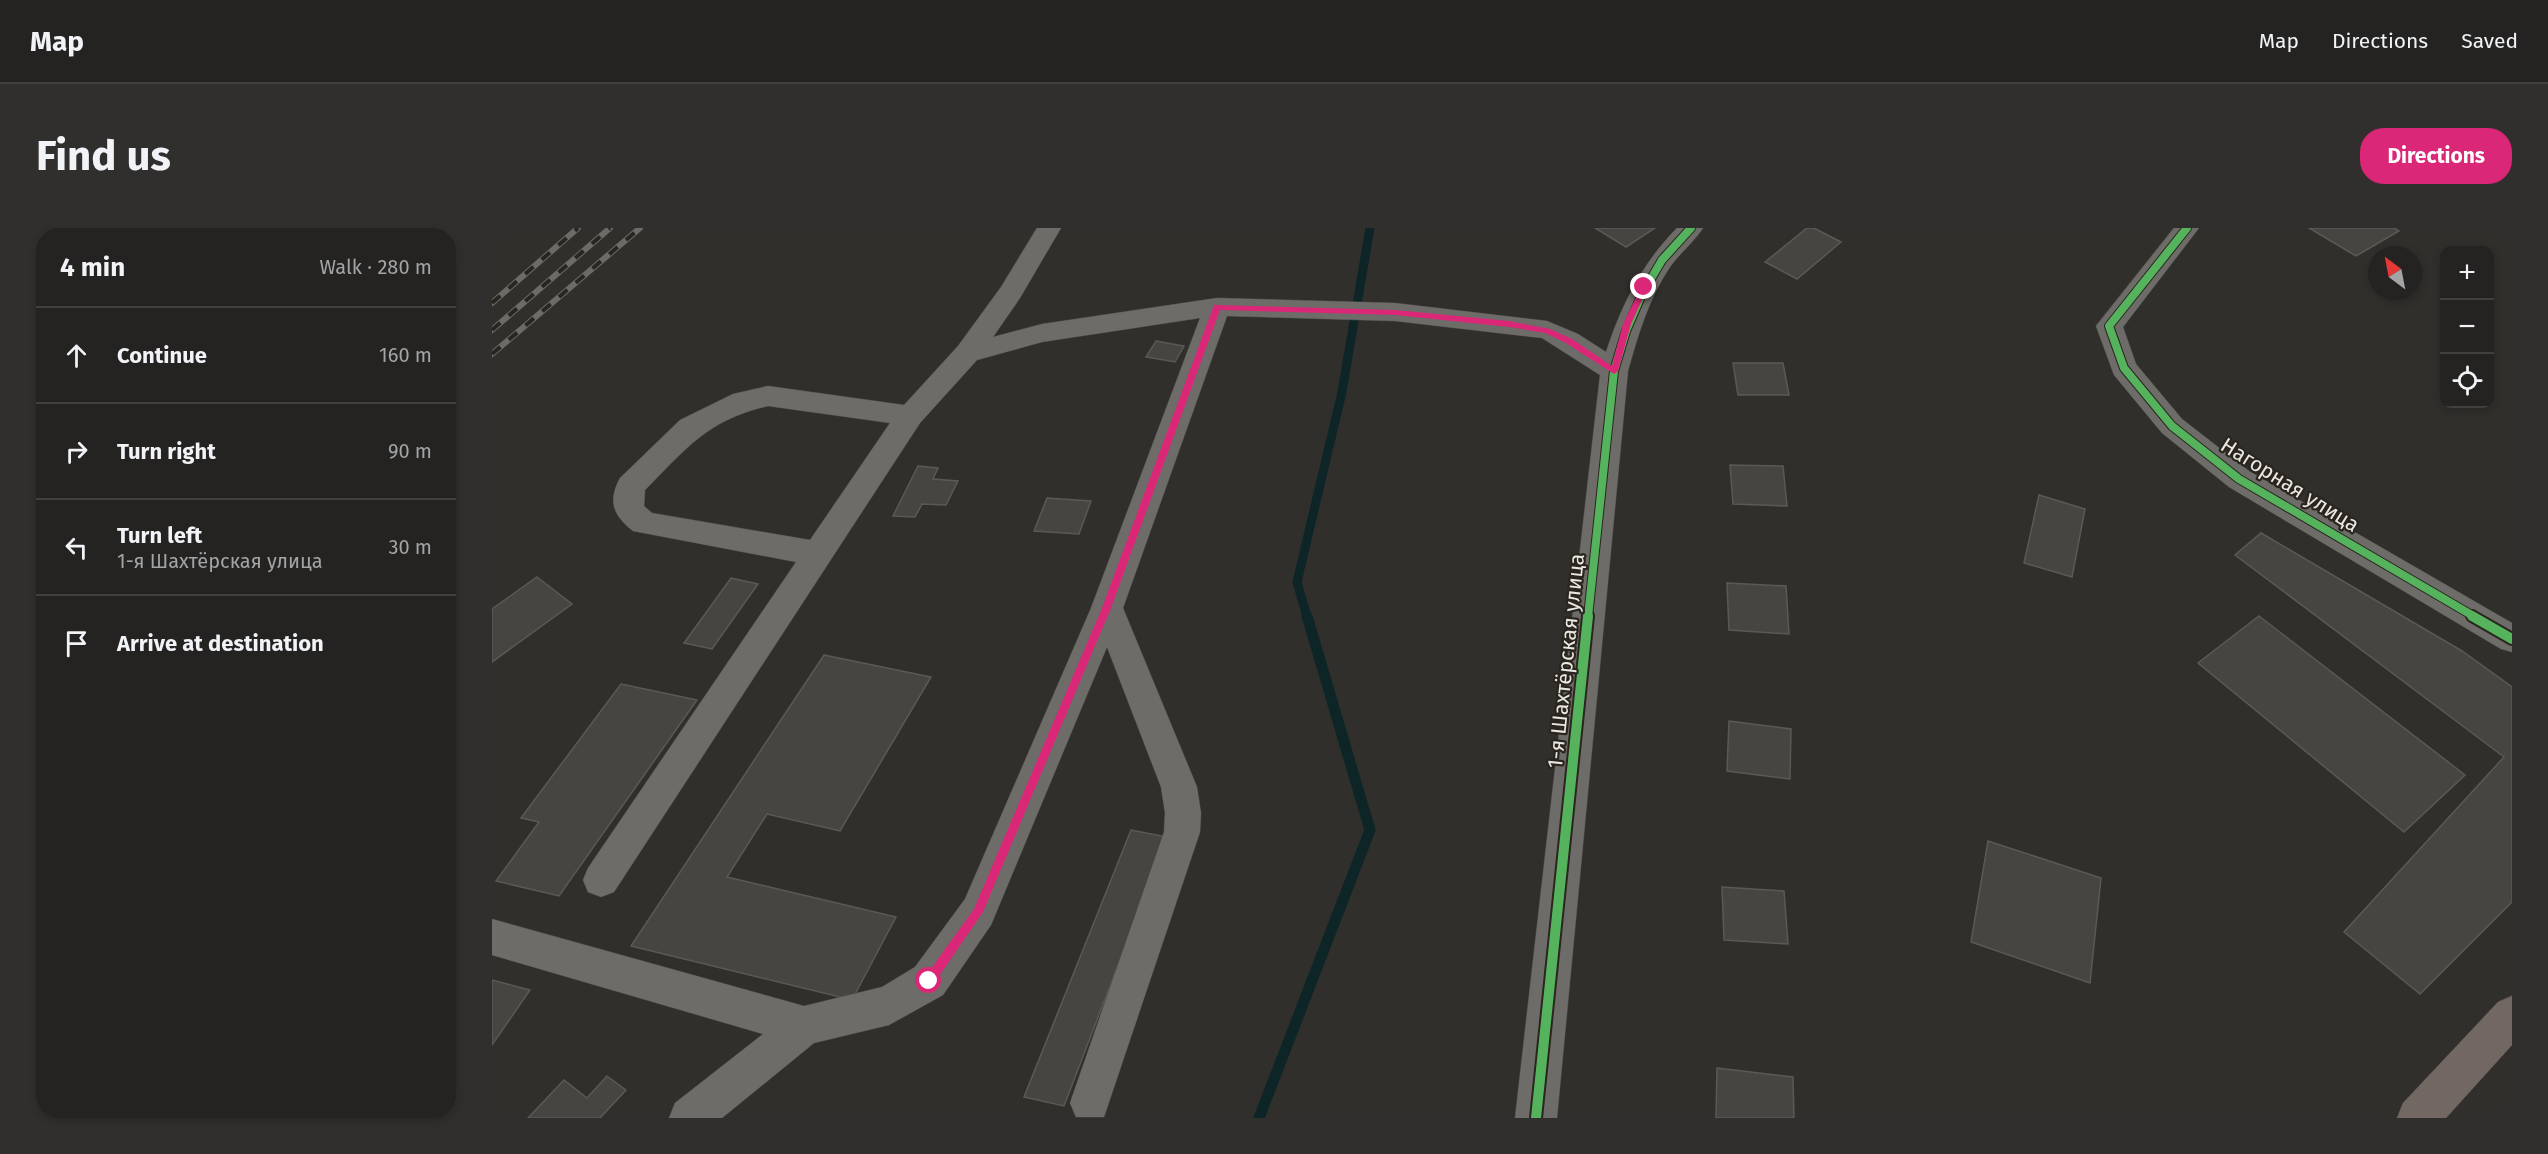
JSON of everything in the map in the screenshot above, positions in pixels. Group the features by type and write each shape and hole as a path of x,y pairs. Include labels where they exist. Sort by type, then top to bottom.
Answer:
{"main road":[{"path":"2418,1118 2512,1016"}],"street":[{"path":"601,880 910,416 968,353 1011,292 1049,228"},
{"name":"1-я Шахтёрская улица","path":"1536,1118 1614,371 1627,324 1644,287 1663,259 1691,228"},
{"name":"Нагорная улица","path":"2187,228 2109,326 2124,368 2172,426 2239,479 2512,639"},
{"path":"968,353 1042,333 1217,307 1395,312 1547,330 1569,341 1614,371"},
{"path":"690,1118 804,1026 889,1005 929,981 978,912 1107,608 1217,307"},
{"path":"818,554 644,523 629,511 630,486 690,427 733,404 768,396 910,416"},
{"path":"1090,1102 1182,832 1183,813 1179,787 1107,608"},
{"path":"492,937 804,1026"}],"building":[{"path":"1595,228 1655,228 1626,247"},
{"path":"1807,228 1814,228 1841,242 1797,279 1765,262"},
{"path":"2309,228 2394,228 2399,231 2373,246 2368,246 2368,249 2356,256"},
{"path":"1156,341 1184,346 1175,362 1146,357"},
{"path":"1733,363 1783,363 1789,395 1738,395"},
{"path":"1730,465 1783,466 1787,506 1733,504"},
{"path":"918,466 938,468 933,479 958,481 946,505 922,504 915,517 893,516"},
{"path":"2039,495 2085,509 2072,577 2024,563"},
{"path":"1047,498 1091,501 1079,534 1034,531"},
{"path":"2261,533 2462,651 2512,687 2512,902 2420,994 2344,932 2504,757 2235,555"},
{"path":"537,577 572,604 492,662 492,609"},
{"path":"731,578 758,584 712,649 684,643"},
{"path":"1727,583 1786,586 1789,634 1729,630"},
{"path":"2259,616 2465,775 2404,832 2198,663"},
{"path":"824,655 931,677 840,831 767,814 727,877 896,917 852,1000 631,946"},
{"path":"621,684 697,700 559,896 496,881 539,822 521,818"},
{"path":"1729,721 1791,729 1790,779 1727,771"},
{"path":"1131,830 1167,837 1064,1106 1024,1097"},
{"path":"1988,841 2101,878 2090,983 1971,942"},
{"path":"1722,887 1784,891 1788,944 1724,940"},
{"path":"492,980 530,990 492,1045"},
{"path":"1717,1068 1793,1077 1794,1118 1716,1118"},
{"path":"607,1076 626,1090 600,1118 528,1118 564,1080 587,1098"}],"waterway":[{"path":"1307,617 1297,582 1342,392 1370,228"},
{"path":"1259,1118 1370,830 1307,616"}],"railway":[{"path":"492,303 578,228"},
{"path":"492,330 610,228"},
{"path":"492,354 640,228"}],"cycle path":[{"path":"1536,1118 1614,371 1626,331 1651,277 1675,244 1691,228"},
{"path":"2187,228 2109,326 2124,368 2172,426 2239,479 2512,639"}],"route":[{"path":"929,981 978,912 1107,608 1217,307 1395,312 1547,330 1569,341 1614,371 1627,324 1644,287"}]}
